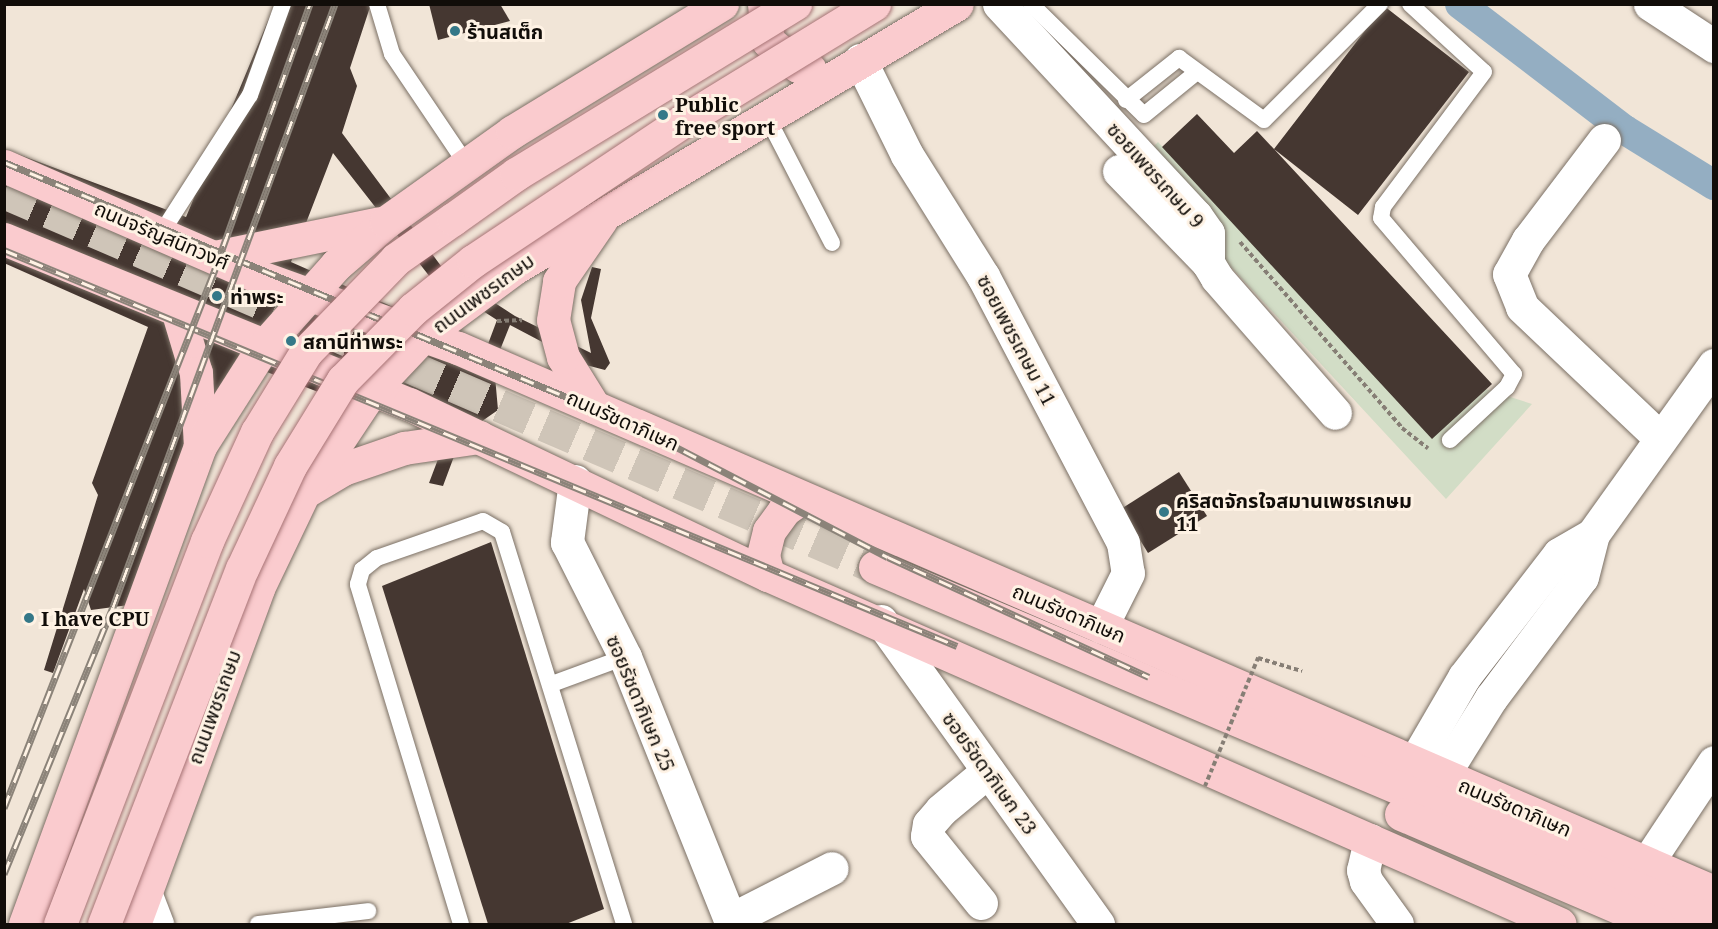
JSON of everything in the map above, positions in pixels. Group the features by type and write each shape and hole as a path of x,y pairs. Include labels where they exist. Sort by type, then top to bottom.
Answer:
{"main road":[{"path":"25,924 200,446 263,347 308,295 386,222 467,165 722,4"},
{"path":"764,4 768,41 798,66 848,68"},
{"path":"60,924 207,541 257,432 306,352 396,260 516,174 795,4"},
{"name":"ถนนเพชรเกษม","path":"104,924 242,570 290,466 343,380 413,309 473,261 683,121 874,4"},
{"name":"ถนนเพชรเกษม","path":"146,914 258,588 304,492 372,390 423,336 516,267 766,115 957,4"},
{"name":"ถนนจรัญสนิทวงศ์","path":"4,166 160,235 308,295 423,336"},
{"path":"594,407 563,357 553,320 559,281 609,209"},
{"path":"215,257 386,222"},
{"path":"4,239 178,313 372,390 479,437 768,575 881,621 1560,924"},
{"path":"178,313 196,373 200,446"},
{"name":"ถนนรัชดาภิเษก","path":"423,336 594,407 1713,892"},
{"path":"304,492 343,469 404,448 479,437"},
{"path":"768,575 763,555 769,531 784,510 801,498"},
{"name":"ถนนรัชดาภิเษก","path":"1658,924 871,576 1713,921"}],"street":[{"name":"ซอยเพชรเกษม 9","path":"999,4 1196,216 1208,233 1208,263"},
{"path":"1650,4 1713,46"},
{"name":"ซอยเพชรเกษม 11","path":"848,68 907,155 983,276 1123,543 1128,573 1101,627"},
{"path":"1604,140 1528,240 1509,274 1522,308 1570,359 1659,437"},
{"path":"1119,171 1208,263 1335,413"},
{"path":"1428,769 1464,677 1559,554 1593,534 1659,437 1713,365"},
{"name":"ซอยรัชดาภิเษก 25","path":"575,481 567,542 625,657 731,922"},
{"name":"ซอยรัชดาภิเษก 23","path":"881,621 1098,924"},
{"path":"1647,863 1713,762"},
{"path":"981,903 927,836 929,824 941,810 988,771"},
{"path":"1370,840 1362,870 1366,881 1397,924"},
{"path":"731,922 832,868"}],"lane":[{"path":"160,235 250,95 283,4"},
{"path":"377,4 392,54 467,165"},
{"path":"1031,4 1141,114 1151,115 1197,72"},
{"path":"1126,100 1172,59 1180,58 1264,120 1380,4"},
{"path":"1410,4 1484,72 1383,207 1381,218 1514,374 1507,387 1450,440"},
{"path":"766,115 832,243"},
{"path":"461,924 359,595 362,570 388,553 471,525 494,524 502,532 552,684 624,924"},
{"path":"552,684 625,657"},
{"path":"258,924 368,911"}],"path":[{"path":"1231,231 1402,428 1435,453 1450,440"},
{"path":"492,321 535,320"},
{"path":"1205,786 1258,658 1302,671"}],"green space":[{"path":"1158,142 1429,426 1476,386 1532,404 1446,499 1218,253 1147,153"}],"building":[{"name":"สถานีท่าพระ","path":"275,4 371,4 350,68 357,86 342,133 444,270 515,316 591,353 581,300 592,267 601,269 591,318 610,363 605,370 586,365 510,325 494,365 498,410 462,435 443,486 429,483 449,430 380,406 367,411 244,363 144,603 91,610 84,589 53,673 44,670 98,495 92,483 148,327 4,263 4,149 186,217","holes":["333,153 430,277 497,320 482,360 411,315 291,262"]},
{"name":"ร้านสเต็ก","path":"429,4 500,4 510,21 438,40"},
{"path":"1384,6 1469,72 1358,215 1274,149"},
{"path":"1197,114 1234,153 1257,131 1492,384 1432,439 1162,147"},
{"name":"คริสตจักรใจสมานเพชรเกษม 11","path":"1179,472 1207,516 1148,553 1121,509"},
{"path":"491,542 604,909 566,924 488,924 382,586"}],"waterway":[{"path":"1460,4 1625,130 1714,185"}],"tunnel":[{"path":"4,192 875,567"}],"railway":[{"path":"4,808 214,272 310,4"},
{"path":"4,874 113,607 335,4"},
{"path":"4,162 634,425 888,557 1149,677"},
{"path":"4,250 957,646"}],"place":[{"name":"ร้านสเต็ก","path":"455,31"},
{"name":"Public free sport","path":"663,115"},
{"name":"ท่าพระ","path":"217,296"},
{"name":"สถานีท่าพระ","path":"291,341"},
{"name":"คริสตจักรใจสมานเพชรเกษม 11","path":"1164,512"},
{"name":"I have CPU","path":"29,618"}]}
